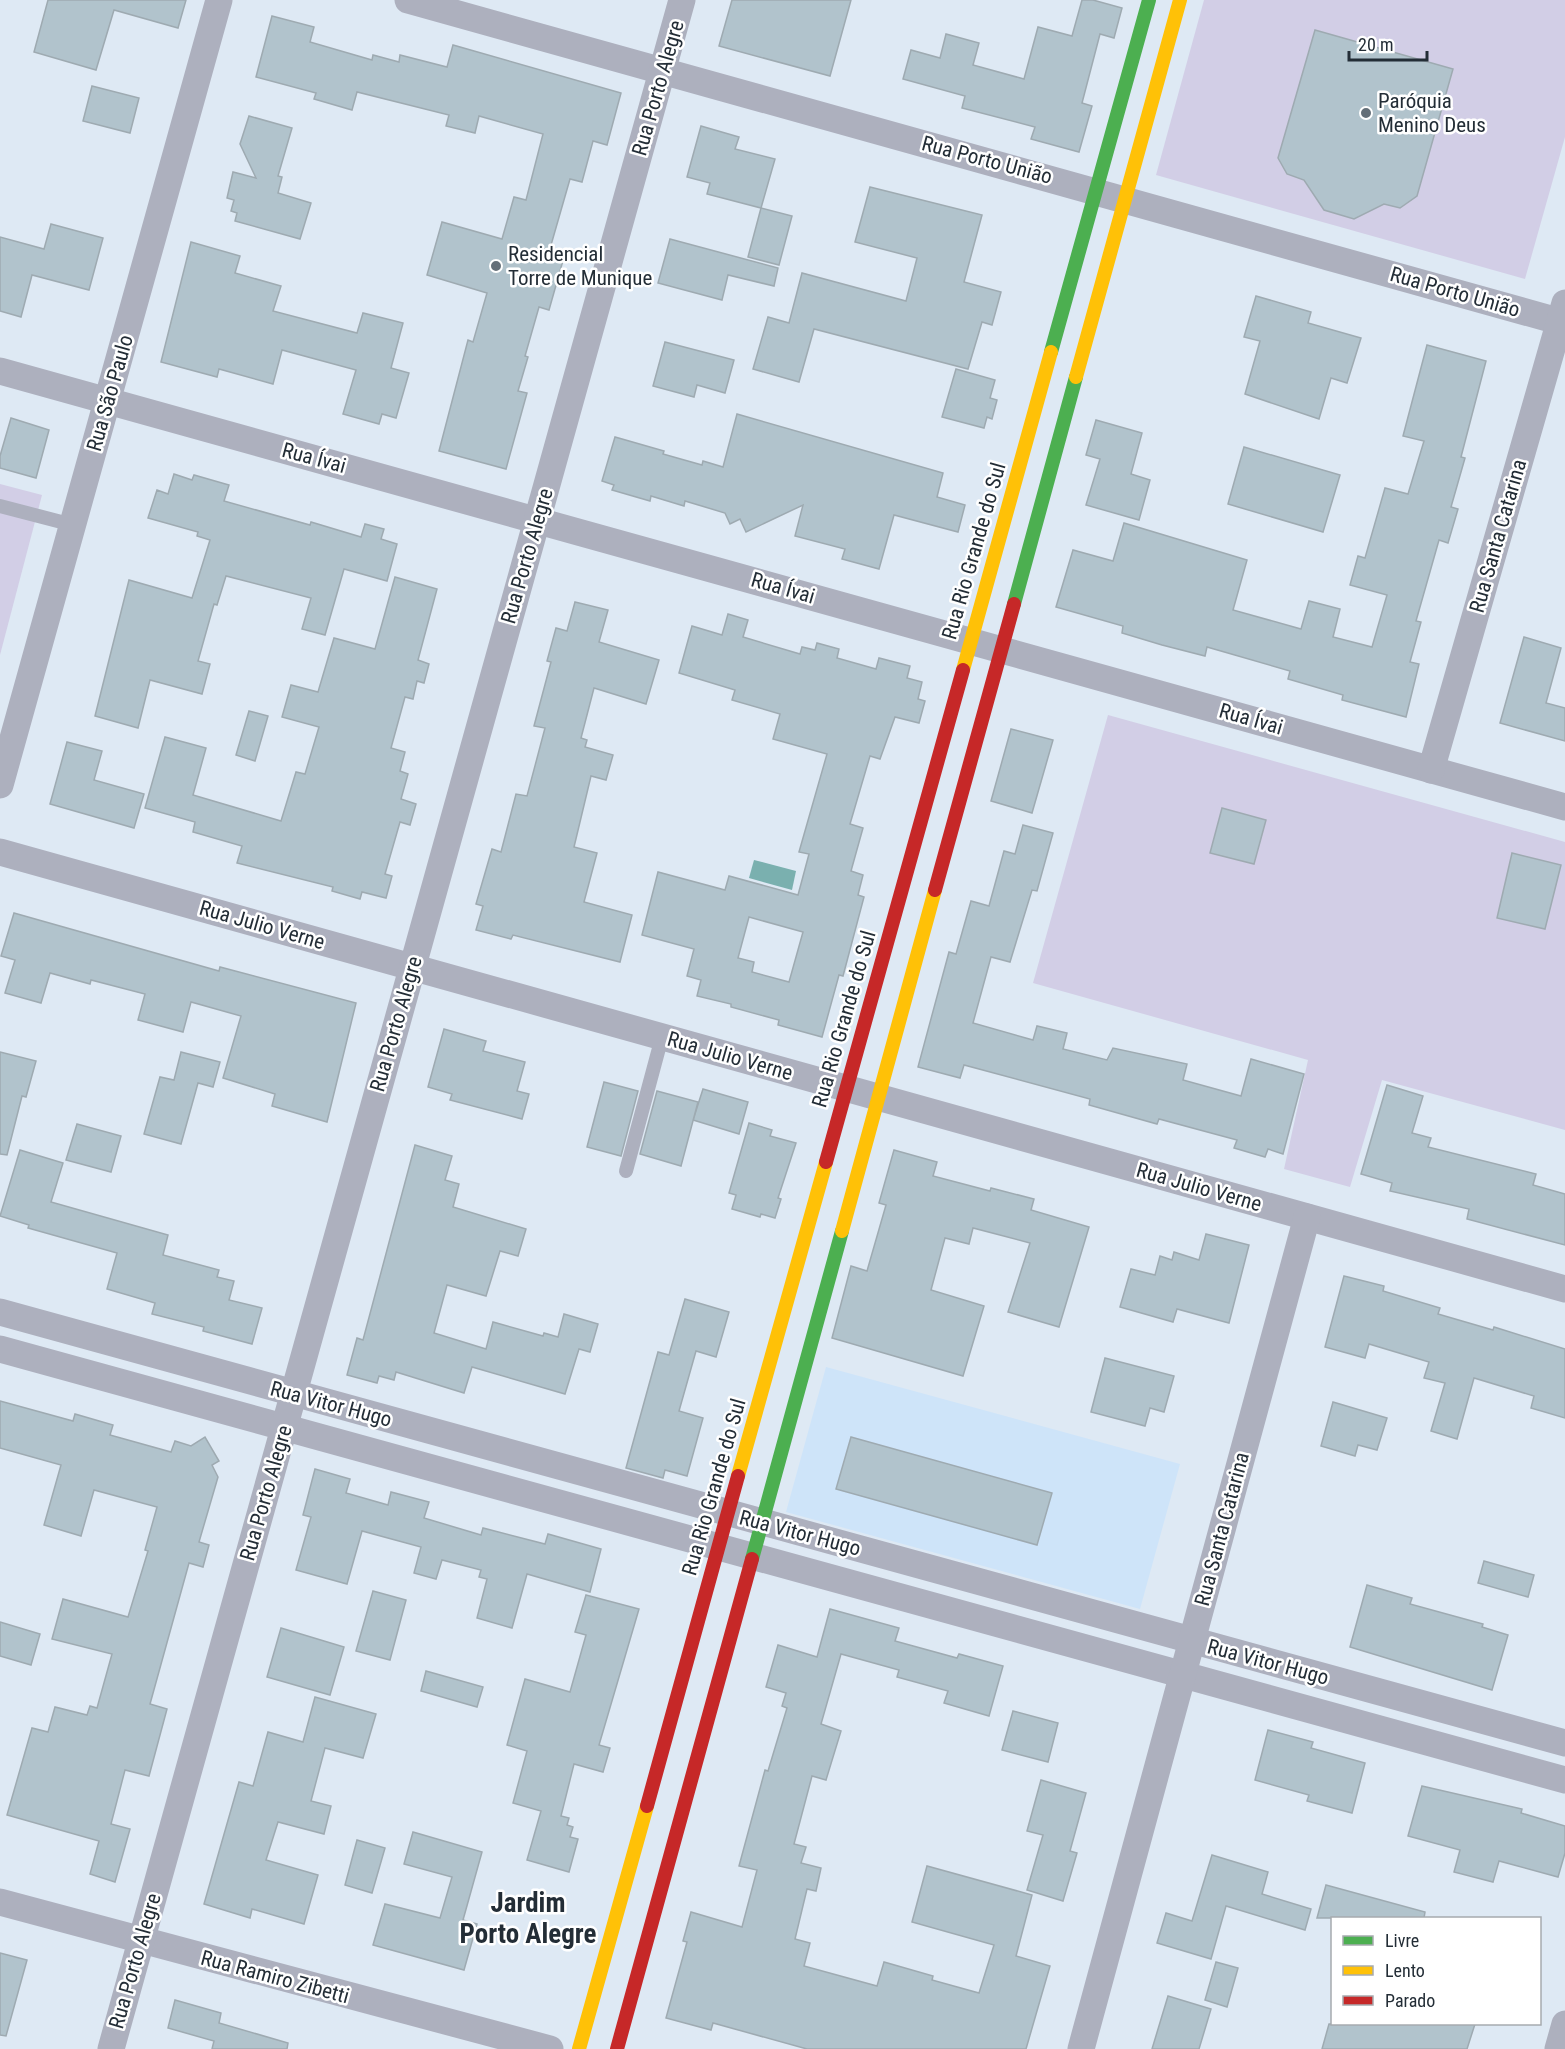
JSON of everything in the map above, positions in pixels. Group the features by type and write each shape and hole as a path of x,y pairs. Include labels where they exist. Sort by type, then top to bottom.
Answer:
{"street":[{"name":"Rua São Paulo","path":"0,785 219,0"},
{"name":"Rua Porto União","path":"408,0 1125,199 1563,315"},
{"name":"Rua Porto Alegre","path":"111,2049 682,0"},
{"name":"Rua Rio Grande do Sul","path":"579,2049 1149,0"},
{"path":"618,2049 1180,0"},
{"name":"Rua Santa Catarina","path":"1431,770 1563,315"},
{"name":"Rua Ívai","path":"0,371 1565,807"},
{"name":"Rua Julio Verne","path":"0,852 1565,1289"},
{"name":"Rua Santa Catarina","path":"1081,2049 1307,1217"},
{"name":"Rua Vitor Hugo","path":"0,1312 1565,1743"},
{"name":"Rua Vitor Hugo","path":"0,1349 1565,1780"},
{"name":"Rua Ramiro Zibetti","path":"0,1902 550,2049"},
{"path":"1558,2049 1565,2024"}],"lane":[{"path":"0,506 73,525"},
{"path":"626,1171 662,1037"}],"shaded area":[{"path":"1204,0 1565,0 1565,137 1525,279 1156,175"},
{"path":"0,484 42,495 0,655"},
{"path":"1108,715 1565,842 1565,1130 1382,1080 1350,1187 1284,1169 1308,1060 1033,983"},
{"path":"754,860 796,871 792,890 749,878"},
{"path":"826,1367 1180,1464 1140,1609 786,1512"}],"building":[{"path":"48,0 186,0 178,28 114,10 96,70 34,52"},
{"path":"732,0 851,0 830,76 719,46"},
{"path":"1082,0 1093,0 1122,8 1114,38 1100,34 1082,103 1092,106 1079,152 1031,139 1035,127 962,108 965,96 903,79 911,50 940,58 946,34 979,43 973,65 1024,79 1038,27 1072,36"},
{"path":"272,16 314,27 310,42 372,60 373,55 399,62 400,55 447,67 453,45 621,93 607,145 593,141 582,182 570,179 549,252 564,257 549,310 539,307 525,356 528,357 518,391 527,393 506,469 439,451 468,340 473,342 487,293 427,275 442,222 502,239 514,197 526,200 543,134 479,116 475,133 446,126 449,115 357,92 352,110 314,99 316,93 256,77"},
{"name":"Paróquia Menino Deus","path":"1315,30 1453,69 1417,196 1400,208 1384,204 1354,219 1324,210 1304,180 1287,174 1278,158"},
{"path":"92,86 139,98 130,133 83,121"},
{"path":"249,116 292,128 278,176 282,177 278,193 311,203 300,239 235,221 237,213 231,211 234,200 227,198 233,172 256,178 240,144"},
{"path":"701,126 739,137 735,149 775,159 761,208 707,194 710,183 687,177"},
{"path":"870,187 982,215 964,282 1001,292 992,325 982,322 968,369 814,329 799,382 753,369 768,317 789,323 802,273 906,301 917,258 855,242"},
{"path":"761,208 792,216 779,265 748,257"},
{"path":"51,224 103,238 89,290 32,275 21,317 0,311 0,237 44,249"},
{"path":"670,239 778,268 774,286 728,275 722,300 658,283"},
{"path":"191,242 240,256 235,273 281,286 273,311 357,333 363,313 403,323 391,368 409,373 396,418 382,414 379,424 343,414 356,370 282,350 273,384 219,369 217,377 161,362"},
{"path":"1256,296 1311,312 1308,323 1361,338 1347,383 1331,378 1319,419 1245,394 1260,341 1244,337"},
{"path":"665,342 734,360 725,393 697,385 694,397 653,386"},
{"path":"1427,345 1486,361 1461,457 1465,458 1451,507 1458,509 1448,543 1439,540 1416,621 1421,622 1410,662 1419,664 1406,717 1342,700 1343,695 1288,679 1290,671 1207,647 1205,656 1162,645 1122,633 1123,626 1056,607 1073,550 1113,561 1124,523 1247,560 1233,610 1301,629 1309,601 1340,609 1333,637 1372,647 1387,595 1350,585 1358,556 1365,558 1385,488 1408,494 1424,441 1403,436"},
{"path":"956,369 995,380 990,398 997,400 992,419 987,417 984,428 942,417"},
{"path":"737,414 943,473 937,497 965,505 958,532 894,515 879,569 842,559 845,549 795,536 803,505 746,532 740,519 730,524 725,513 685,501 684,506 651,496 650,501 612,490 614,485 602,481 615,437 702,465 703,461 723,467"},
{"path":"11,418 49,430 36,478 0,468 0,456"},
{"path":"1096,420 1142,433 1131,474 1150,480 1139,520 1086,505 1100,459 1086,455"},
{"path":"1244,447 1340,475 1323,532 1228,504"},
{"path":"174,474 192,480 194,475 229,485 224,501 310,525 311,522 361,537 365,524 384,529 381,539 397,544 387,581 344,569 325,635 302,629 311,598 226,576 217,605 214,604 198,661 210,664 202,694 150,680 138,728 95,716 129,580 192,598 210,540 197,536 198,532 148,518 157,490 168,494"},
{"path":"395,577 437,589 418,660 429,664 424,683 417,681 413,699 405,697 391,748 405,752 400,771 408,774 401,799 416,804 410,825 400,822 385,874 392,876 386,898 362,892 360,899 332,891 333,887 237,863 242,846 193,832 195,822 145,808 165,737 206,748 193,795 281,821 296,772 305,774 319,727 282,717 291,685 318,692 334,638 375,649"},
{"path":"575,602 608,610 599,642 659,660 646,704 594,688 581,738 587,740 585,747 613,755 606,780 591,776 574,847 597,853 584,902 632,915 620,962 513,935 511,939 476,930 483,906 476,904 492,849 501,852 516,794 527,796 545,728 534,726 551,662 547,661 556,628 567,631"},
{"path":"728,614 748,620 743,637 800,654 802,647 815,650 817,643 839,649 837,658 876,669 879,658 910,666 907,678 922,682 918,699 925,701 919,723 895,717 880,759 870,756 850,824 863,828 851,871 863,875 858,895 864,897 843,976 839,975 822,1037 778,1025 779,1020 731,1007 731,1004 697,996 701,980 687,976 694,949 642,935 658,872 725,890 729,876 798,895 809,854 799,852 827,754 773,739 780,714 732,700 735,690 679,673 692,626 722,635","holes":["749,917 803,932 789,982 752,972 754,962 738,958"]},
{"path":"1524,637 1561,648 1546,703 1565,708 1565,741 1500,723"},
{"path":"249,711 268,716 255,761 236,755"},
{"path":"1011,729 1053,740 1032,813 991,801"},
{"path":"67,742 102,751 94,780 144,794 134,828 50,804"},
{"path":"1222,808 1266,820 1254,864 1210,853"},
{"path":"1023,825 1053,833 1037,891 1032,890 1010,962 991,957 973,1023 1033,1040 1037,1026 1067,1033 1063,1049 1107,1060 1113,1048 1187,1064 1183,1080 1241,1096 1251,1059 1304,1074 1283,1154 1268,1149 1265,1157 1234,1148 1237,1140 1159,1119 1157,1124 1089,1105 1090,1099 964,1065 960,1078 918,1067 949,952 956,954 971,901 989,906 1004,851 1015,854"},
{"path":"1512,853 1561,865 1545,929 1497,918"},
{"path":"14,913 219,971 220,967 356,1003 327,1122 272,1106 275,1094 223,1078 241,1016 191,1002 183,1032 138,1020 145,994 91,980 90,984 50,973 41,1003 5,993 15,960 1,956"},
{"path":"444,1029 486,1041 483,1051 525,1062 517,1091 529,1094 522,1119 450,1100 452,1094 428,1087"},
{"path":"0,1052 36,1061 26,1097 22,1096 7,1155 0,1154"},
{"path":"181,1052 220,1062 213,1087 198,1083 181,1144 144,1134 160,1077 174,1080"},
{"path":"604,1082 638,1091 621,1156 587,1147"},
{"path":"1387,1085 1423,1096 1412,1133 1431,1138 1428,1147 1536,1174 1533,1185 1565,1194 1565,1245 1467,1219 1469,1209 1390,1191 1392,1183 1361,1174"},
{"path":"703,1089 748,1102 739,1134 693,1120"},
{"path":"657,1091 698,1102 681,1166 640,1154"},
{"path":"749,1123 772,1130 770,1136 796,1143 778,1198 781,1199 775,1218 761,1214 760,1217 732,1209 736,1195 729,1193"},
{"path":"77,1124 121,1136 111,1172 66,1160"},
{"path":"415,1145 452,1156 445,1180 459,1184 453,1207 526,1229 518,1256 500,1251 486,1296 447,1285 434,1333 486,1349 493,1322 543,1336 544,1333 558,1337 564,1314 598,1324 590,1352 579,1349 565,1394 472,1367 464,1393 396,1372 394,1380 379,1376 377,1383 347,1375 357,1338 363,1340"},
{"path":"20,1150 63,1163 51,1202 168,1235 163,1255 219,1270 217,1277 234,1281 229,1300 262,1308 252,1344 203,1331 204,1327 152,1314 155,1303 107,1289 117,1253 28,1228 29,1225 0,1216"},
{"path":"894,1150 937,1162 933,1176 990,1191 991,1188 1034,1199 1031,1210 1089,1227 1059,1327 1008,1312 1030,1243 973,1228 969,1244 945,1238 931,1290 984,1306 963,1376 832,1338 851,1266 867,1271 886,1205 879,1203"},
{"path":"1206,1234 1249,1245 1229,1323 1177,1309 1173,1322 1120,1307 1131,1269 1155,1275 1160,1256 1172,1260 1174,1252 1199,1260"},
{"path":"1344,1276 1384,1286 1383,1291 1440,1308 1438,1314 1493,1330 1494,1327 1565,1349 1565,1418 1531,1408 1534,1396 1474,1378 1457,1439 1431,1431 1445,1383 1424,1378 1429,1362 1369,1344 1365,1358 1325,1347"},
{"path":"685,1299 729,1312 716,1357 696,1351 679,1411 703,1418 687,1476 665,1470 663,1478 626,1468 658,1352 669,1355"},
{"path":"1105,1358 1174,1376 1164,1412 1150,1408 1145,1426 1091,1412"},
{"path":"0,1401 73,1421 75,1414 113,1425 110,1435 171,1452 175,1441 191,1446 205,1437 219,1461 212,1465 218,1477 199,1542 209,1545 203,1567 189,1563 150,1704 167,1709 149,1776 125,1770 111,1824 130,1829 115,1882 90,1874 99,1841 7,1815 32,1728 48,1732 55,1707 87,1715 90,1706 97,1708 112,1654 52,1639 63,1599 128,1617 148,1551 145,1550 157,1507 94,1490 81,1536 44,1525 61,1465 0,1448"},
{"path":"1333,1402 1387,1418 1377,1450 1358,1445 1355,1456 1321,1446"},
{"path":"851,1437 1052,1493 1037,1545 836,1489"},
{"path":"315,1469 350,1479 346,1493 388,1505 391,1492 429,1502 424,1518 481,1535 483,1528 545,1544 548,1534 601,1549 590,1592 527,1574 512,1628 477,1618 487,1579 479,1577 481,1570 442,1560 436,1579 414,1573 421,1547 362,1531 347,1584 296,1570 311,1517 303,1515"},
{"path":"1484,1561 1534,1575 1528,1597 1478,1583"},
{"path":"1367,1585 1412,1598 1410,1604 1483,1624 1482,1627 1508,1635 1492,1690 1350,1647"},
{"path":"373,1591 406,1600 390,1660 356,1651"},
{"path":"586,1595 639,1609 599,1745 610,1748 603,1772 574,1764 561,1816 569,1818 567,1825 573,1827 570,1837 578,1839 569,1872 527,1860 541,1811 513,1803 527,1751 507,1745 525,1679 570,1692 586,1635 575,1632"},
{"path":"830,1609 899,1628 895,1641 957,1658 959,1654 1003,1666 989,1716 944,1703 948,1691 897,1677 899,1670 841,1654 821,1724 841,1731 826,1780 812,1776 794,1844 806,1847 801,1863 821,1868 816,1891 807,1889 795,1939 810,1943 804,1966 877,1986 884,1962 933,1976 932,1980 979,1993 994,1945 912,1922 927,1866 1032,1895 1016,1956 1050,1966 1026,2049 807,2049 713,2023 711,2030 666,2018 687,1942 683,1941 691,1912 742,1927 757,1870 739,1866 765,1770 768,1771 787,1708 782,1706 786,1693 766,1687 778,1645 817,1657"},
{"path":"0,1622 40,1634 31,1665 0,1656"},
{"path":"281,1628 344,1647 330,1695 267,1677"},
{"path":"426,1671 483,1687 477,1707 421,1691"},
{"path":"315,1697 376,1714 363,1758 325,1748 311,1801 331,1806 324,1834 278,1822 266,1860 318,1875 304,1924 252,1909 250,1918 204,1904 239,1782 253,1786 268,1732 303,1742"},
{"path":"1013,1711 1058,1723 1048,1762 1002,1750"},
{"path":"1268,1730 1313,1742 1311,1748 1365,1763 1352,1813 1307,1801 1309,1795 1255,1780"},
{"path":"1041,1780 1086,1793 1070,1851 1077,1853 1063,1901 1027,1890 1043,1835 1027,1831"},
{"path":"1422,1786 1522,1809 1521,1813 1565,1826 1565,1853 1558,1877 1499,1861 1493,1882 1454,1872 1460,1850 1408,1836"},
{"path":"413,1832 482,1852 463,1920 477,1924 464,1970 373,1945 385,1904 440,1918 452,1877 404,1864"},
{"path":"357,1840 385,1848 372,1893 345,1885"},
{"path":"1212,1855 1268,1872 1262,1894 1311,1909 1305,1930 1226,1906 1211,1959 1157,1943 1166,1913 1192,1921"},
{"path":"1326,1885 1425,1912 1424,1917 1317,1918"},
{"path":"0,1953 27,1960 6,2036 0,2035"},
{"path":"1216,1962 1238,1968 1227,2007 1205,2000"},
{"path":"1168,1996 1211,2009 1199,2049 1152,2049"},
{"path":"175,2000 221,2013 219,2023 288,2043 287,2049 212,2049 214,2041 168,2028"},
{"path":"1329,2024 1475,2025 1467,2049 1322,2049"}],"traffic: fast":[{"path":"1051,352 1149,0"},
{"path":"1014,604 1076,377"},
{"path":"752,1559 842,1231"}],"traffic: slow":[{"path":"1076,377 1180,0"},
{"path":"963,670 1051,352"},
{"path":"842,1231 935,890"},
{"path":"738,1476 826,1162"},
{"path":"579,2049 647,1806"}],"traffic: jam":[{"path":"935,890 1014,604"},
{"path":"826,1162 963,670"},
{"path":"647,1806 738,1476"},
{"path":"617,2049 752,1559"}],"place":[{"name":"Paróquia Menino Deus","path":"1366,113"},
{"name":"Residencial Torre de Munique","path":"496,266"}],"district":[{"name":"Jardim Porto Alegre","path":"528,1918"}]}
